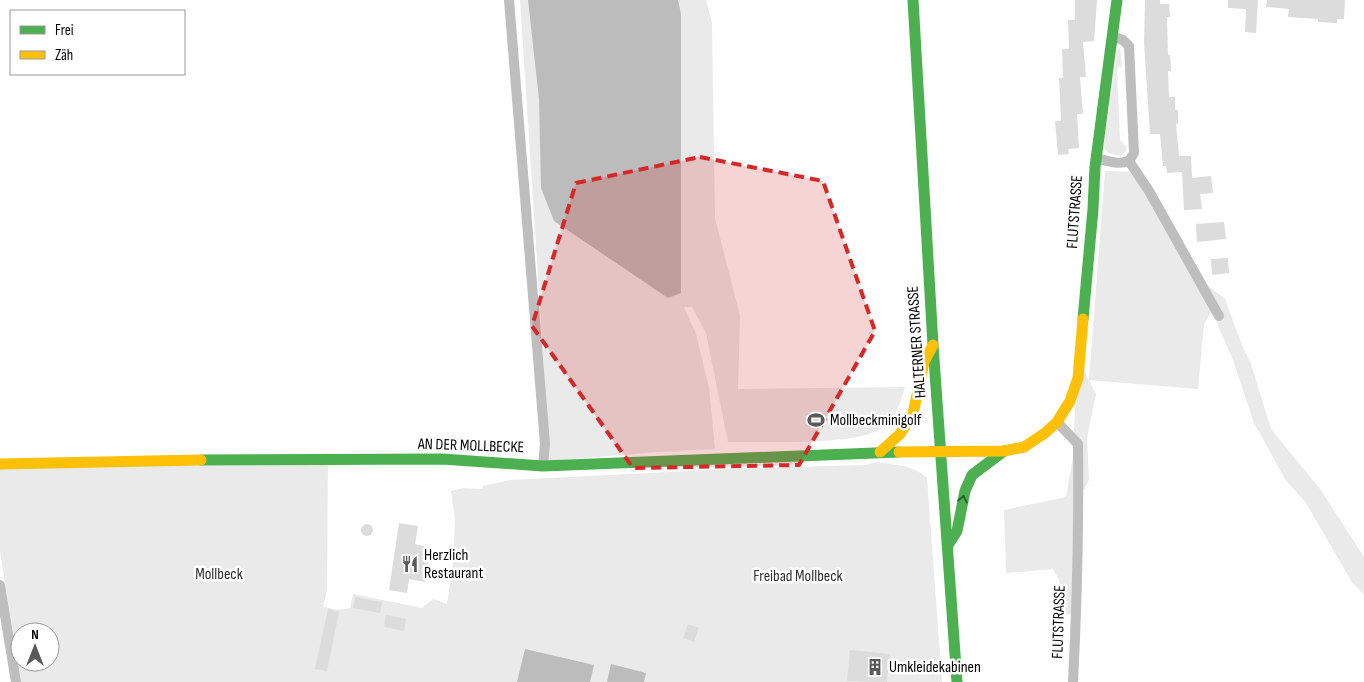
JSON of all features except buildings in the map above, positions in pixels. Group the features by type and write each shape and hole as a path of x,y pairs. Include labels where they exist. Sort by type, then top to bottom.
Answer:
{"street":[{"path":"509,0 545,444 543,466"},
{"name":"HALTERNER STRASSE","path":"913,0 933,345 957,682"},
{"name":"FLUTSTRASSE","path":"941,452 1004,451 1024,447 1045,433 1056,422 1070,401 1078,378 1093,209 1092,187 1114,37 1117,0"},
{"path":"1096,158 1114,163 1122,163 1130,161 1134,153 1129,46 1123,40 1114,37"},
{"path":"1130,161 1149,190 1219,316"},
{"path":"880,452 900,434 913,414 924,362 933,345"},
{"name":"FLUTSTRASSE","path":"1056,422 1078,444 1079,512 1072,682"},
{"path":"948,545 957,531 964,492 972,475 1004,451"},
{"name":"AN DER MOLLBECKE","path":"0,464 157,460 442,459 543,466 880,452 941,452"},
{"path":"0,585 16,682"}],"highlighted area":[{"path":"700,157 823,181 875,331 799,465 633,468 532,326 576,183"}],"green space":[{"path":"520,0 706,0 712,23 715,218 740,316 738,389 905,387 898,409 884,427 853,438 809,442 728,442 706,333 692,307 684,307 696,334 709,388 715,449 550,461"},
{"path":"1120,48 1122,68 1120,66 1117,70 1120,140 1126,146 1126,151 1120,156 1108,153 1104,143 1118,49"},
{"path":"1105,171 1134,172 1191,273 1225,299 1251,364 1271,429 1320,489 1364,557 1364,595 1352,582 1306,503 1285,479 1254,423 1233,360 1212,311 1204,324 1198,389 1089,380"},
{"path":"1083,369 1096,394 1087,438 1089,480 1076,504 1072,613 1066,615 1059,580 1053,569 1006,573 1004,510 1066,497 1073,457 1075,409"},
{"path":"876,462 916,470 927,478 942,682 21,682 19,672 60,672 60,622 11,622 0,551 0,469 3,468 328,464 327,590 323,607 340,610 350,608 353,594 422,608 433,599 447,604 453,563 455,520 451,491 464,488 482,489 483,486 510,480 729,469 866,465"}],"shaded area":[{"path":"528,0 678,0 681,14 681,293 668,298 554,221 541,188 539,99"},
{"path":"525,649 594,665 590,682 517,682"},
{"path":"611,664 646,673 644,682 607,682"}],"traffic: fast":[{"path":"913,0 933,345 957,682"},
{"path":"1083,319 1095,167 1117,0"},
{"path":"948,545 957,531 965,491 972,475 1004,451"},
{"path":"201,460 442,459 543,466 899,452"}],"traffic: slow":[{"path":"899,452 1004,451 1024,447 1045,433 1057,422 1070,401 1078,378 1083,319"},
{"path":"880,452 900,434 913,414 924,362 933,345"},
{"path":"0,464 201,460"}],"place":[{"name":"Mollbeckminigolf","path":"816,420"},
{"name":"Herzlich Restaurant","path":"410,564"},
{"name":"Umkleidekabinen","path":"875,667"}],"park label":[{"name":"Mollbeck","path":"219,574"},
{"name":"Freibad Mollbeck","path":"798,576"}]}
